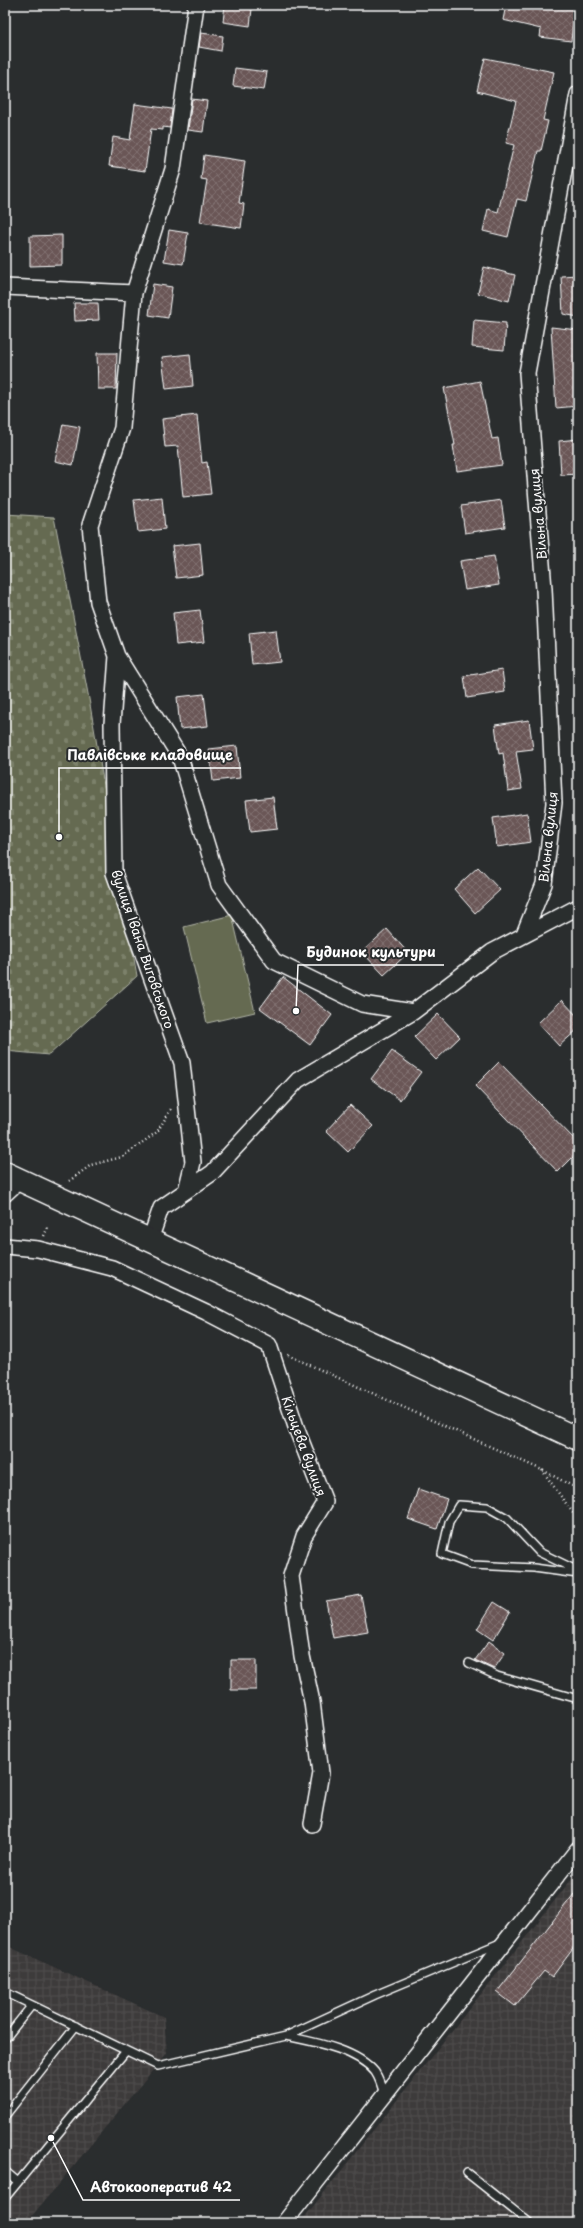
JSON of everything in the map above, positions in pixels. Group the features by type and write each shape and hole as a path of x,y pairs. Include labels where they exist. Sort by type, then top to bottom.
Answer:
{"main road":[{"path":"10,1182 150,1240 578,1439"}],"street":[{"name":"вулиця Івана Виговського","path":"196,5 173,169 134,293 122,428 90,525 98,602 117,656 180,757 219,885 274,961 362,1004 413,1012"},
{"name":"Вільна вулиця","path":"524,934 544,884 554,803 544,589 527,373 578,94"},
{"path":"5,287 134,293"},
{"name":"вулиця Івана Виговського","path":"117,656 112,724 114,873 182,1063 193,1162 186,1191"},
{"path":"150,1240 161,1208 212,1173 298,1080 413,1012 492,952 578,907"},
{"path":"5,1246 38,1249 112,1268 206,1312 269,1345"},
{"name":"Кільцева вулиця","path":"269,1345 297,1430 325,1502 304,1536 291,1576 302,1656 312,1702 320,1772 312,1824"},
{"path":"284,2223 578,1849"}],"lane":[{"path":"578,1571 539,1552 507,1518 487,1507 459,1505 449,1522 442,1554 472,1565 534,1568 578,1574"},
{"path":"469,1663 497,1676 578,1699"},
{"path":"5,1992 158,2066 286,2036 375,1996 506,1941"},
{"path":"5,2039 32,2005"},
{"path":"5,2116 76,2026"},
{"path":"286,2036 334,2048 366,2063 376,2073 385,2095"},
{"path":"5,2198 126,2051"},
{"path":"5,2171 18,2182"},
{"path":"467,2173 530,2223"}],"path":[{"path":"69,1182 91,1165 122,1157 157,1132 184,1084"},
{"path":"269,1345 346,1382 542,1470 578,1488"},
{"path":"542,1470 578,1520"}],"shaded area":[{"path":"578,1871 578,2223 300,2223"},
{"path":"5,1945 164,2017 167,2053 26,2223 5,2223"}],"green space":[{"path":"5,514 54,517 89,699 137,976 49,1055 5,1051"},
{"path":"232,915 255,1012 207,1023 184,927"}],"building":[{"path":"225,5 252,9 250,26 223,22"},
{"path":"506,5 575,5 571,41 540,37 541,29 503,20"},
{"path":"201,33 223,36 221,51 199,47"},
{"path":"485,58 554,72 543,120 548,121 541,151 538,151 526,201 517,199 508,237 483,231 488,209 498,212 514,145 506,143 516,101 477,91"},
{"path":"235,68 267,72 264,90 233,86"},
{"path":"192,99 207,101 203,132 188,130"},
{"path":"135,104 172,109 170,128 163,127 163,130 151,129 145,171 109,166 113,137 130,140"},
{"path":"204,155 245,161 239,203 244,204 241,228 200,222 207,180 201,179"},
{"path":"169,230 188,233 183,264 164,261"},
{"path":"62,235 62,265 30,266 30,236"},
{"path":"484,267 515,275 509,301 478,293"},
{"path":"578,275 578,317 563,314 561,276"},
{"path":"153,284 172,287 168,318 149,315"},
{"path":"74,303 98,303 99,320 75,321"},
{"path":"474,320 506,323 504,350 472,347"},
{"path":"551,327 578,330 578,406 556,408"},
{"path":"97,353 117,353 116,389 98,389"},
{"path":"190,354 193,386 166,389 162,357"},
{"path":"480,381 492,439 498,438 502,465 457,471 453,445 455,445 444,388"},
{"path":"197,415 202,463 207,462 211,494 183,497 178,446 165,447 162,419"},
{"path":"63,424 80,427 73,465 55,461"},
{"path":"578,439 578,474 561,475 559,441"},
{"path":"162,497 165,529 138,532 134,500"},
{"path":"501,500 505,527 465,533 461,506"},
{"path":"200,543 203,575 176,578 172,546"},
{"path":"494,556 499,585 465,590 460,561"},
{"path":"200,610 204,642 176,645 173,613"},
{"path":"276,630 280,662 252,665 249,633"},
{"path":"502,670 505,692 467,698 464,676"},
{"path":"204,694 208,726 180,729 177,697"},
{"path":"529,720 533,749 516,751 522,789 508,791 503,753 499,754 495,725"},
{"path":"237,746 240,778 213,781 209,749"},
{"path":"273,797 277,829 250,832 246,800"},
{"path":"527,813 531,842 497,847 493,818"},
{"path":"478,867 500,890 475,913 454,889"},
{"path":"387,929 408,953 384,975 362,952"},
{"path":"283,977 332,1015 310,1045 260,1008"},
{"path":"562,1000 578,1017 578,1029 559,1046 538,1023"},
{"path":"438,1014 460,1037 436,1060 414,1037"},
{"path":"392,1051 421,1072 400,1100 371,1079"},
{"path":"499,1062 578,1143 578,1152 558,1172 475,1086"},
{"path":"350,1105 373,1126 348,1152 326,1131"},
{"path":"418,1489 447,1499 437,1529 408,1519"},
{"path":"361,1595 368,1632 333,1638 326,1601"},
{"path":"494,1602 510,1612 493,1640 477,1629"},
{"path":"489,1641 505,1653 494,1669 475,1660"},
{"path":"231,1660 256,1660 256,1690 231,1690"},
{"path":"578,1889 578,1942 552,1977 544,1971 515,2006 497,1992"}],"place":[{"name":"Павлівське кладовище","path":"59,837"},
{"name":"Будинок культури","path":"296,1011"},
{"name":"Автокооператив 42","path":"51,2138"}]}
